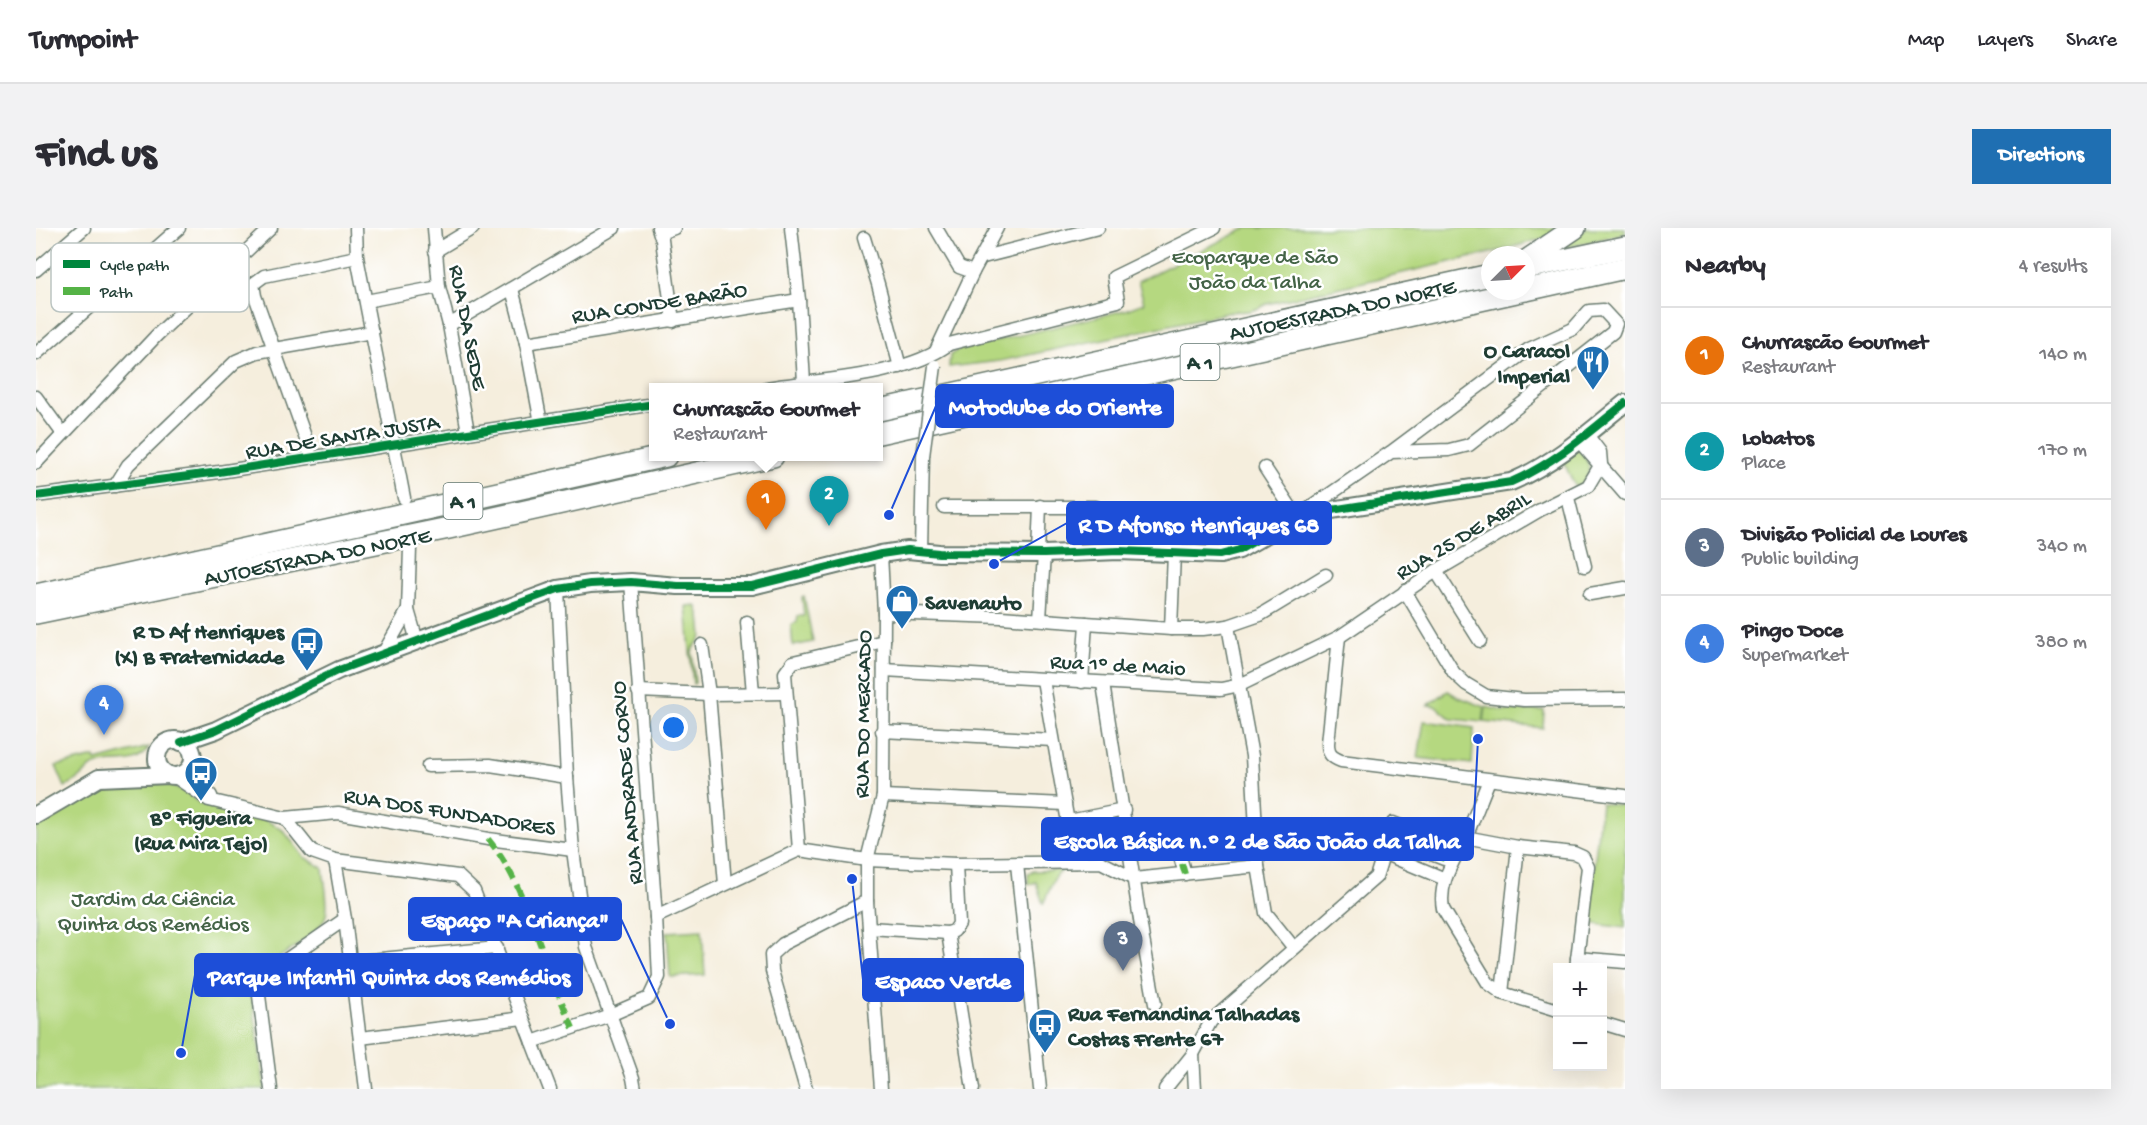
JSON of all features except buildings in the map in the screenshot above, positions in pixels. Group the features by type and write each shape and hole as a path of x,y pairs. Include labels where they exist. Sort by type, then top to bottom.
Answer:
{"highway":[{"path":"1535,255 1575,228"},
{"path":"1535,266 1625,247"},
{"path":"1535,288 1625,268"},
{"name":"AUTOESTRADA DO NORTE","path":"883,409 1481,277"},
{"name":"AUTOESTRADA DO NORTE","path":"883,432 1481,300"},
{"name":"AUTOESTRADA DO NORTE","path":"36,594 260,547 649,460"},
{"name":"AUTOESTRADA DO NORTE","path":"36,613 449,528 750,461"}],"street":[{"path":"67,243 84,228"},
{"path":"162,243 179,228"},
{"path":"249,248 271,228"},
{"path":"356,228 357,257 404,498"},
{"name":"RUA DA SEDE","path":"434,228 439,287 449,325 468,432"},
{"path":"435,251 473,228"},
{"path":"449,325 614,228"},
{"path":"673,321 659,231 674,228"},
{"path":"791,228 799,300 804,382"},
{"path":"936,228 959,267 973,272"},
{"path":"921,551 923,456 935,360 973,272 997,228"},
{"path":"982,257 1077,231 1098,228"},
{"path":"796,383 900,368 935,360 949,344 958,341 1118,301 1114,277 1214,228"},
{"path":"864,238 900,368"},
{"path":"36,269 51,256"},
{"path":"310,457 308,445 255,296 254,284 264,276 357,257"},
{"path":"366,301 439,287"},
{"path":"512,289 526,343 540,423"},
{"name":"RUA CONDE BARÃO","path":"526,343 799,300"},
{"path":"124,776 157,756 166,743 181,742 216,730 339,670 558,589 590,584 631,582 678,586 752,586 881,554 908,550 939,553 1041,554 1119,551 1220,555 1239,550 1297,518 1529,350 1573,329 1590,311 1604,310 1616,324 1612,332 1469,445 1449,450 1390,452"},
{"path":"36,354 83,312"},
{"path":"36,464 181,312"},
{"path":"115,486 128,465 236,361 274,348 372,333"},
{"path":"36,397 63,434"},
{"path":"1297,518 1312,513 1511,482 1541,468 1625,404"},
{"name":"RUA DE SANTA JUSTA","path":"36,496 219,472 649,405"},
{"path":"1583,438 1592,458 1600,464 1625,494"},
{"name":"RUA 25 DE ABRIL","path":"1339,637 1436,571 1540,510 1588,486 1600,464"},
{"path":"1265,468 1297,518"},
{"path":"1568,498 1585,566"},
{"path":"1040,506 1040,619"},
{"path":"944,507 1096,507"},
{"path":"410,548 408,610 417,641"},
{"path":"1171,628 1174,553"},
{"name":"RUA DO MERCADO","path":"880,1089 867,901 867,860 883,796 884,613 881,554"},
{"path":"1436,571 1480,642"},
{"path":"884,613 1040,619 1203,629 1228,626 1260,615 1326,575"},
{"name":"RUA ANDRADE CORVO","path":"532,1042 610,1015 649,998 659,977 631,582"},
{"path":"1590,594 1625,588"},
{"path":"558,589 567,777 573,850 586,947 635,1089"},
{"path":"1405,591 1454,673 1466,684 1486,696 1524,700 1625,699"},
{"path":"384,652 408,610"},
{"path":"747,622 753,693"},
{"path":"1082,682 1086,623"},
{"path":"1228,626 1252,756 1258,866 1266,914 1294,948"},
{"path":"1339,637 1328,743 1328,752 1332,758 1341,761 1625,796"},
{"name":"Rua 1º de Maio","path":"884,669 1103,684 1221,689 1240,685 1339,637"},
{"path":"799,850 784,673 793,662 884,641"},
{"path":"702,645 709,694 725,884"},
{"path":"1043,680 1075,862"},
{"path":"1103,684 1155,1004"},
{"path":"638,691 709,694 786,693"},
{"path":"36,815 99,778 171,776 186,772 216,730"},
{"path":"882,731 1053,740"},
{"path":"181,742 189,748 191,762 209,795 216,801"},
{"path":"157,756 160,767 171,776"},
{"path":"428,766 490,765 567,777"},
{"name":"RUA DOS FUNDADORES","path":"171,776 203,797 285,818 338,813 488,839 573,850"},
{"path":"1489,780 1445,879 1440,896 1443,909 1488,983 1502,993 1553,1009"},
{"path":"883,796 1065,804"},
{"path":"1069,820 1124,810"},
{"path":"285,818 312,852 334,860 459,876 474,891 550,1089"},
{"path":"1165,1089 1193,1054 1211,1021 1376,878 1393,823 1450,845"},
{"path":"1172,829 1185,874"},
{"path":"1388,837 1444,859"},
{"path":"1465,837 1518,847 1574,853 1583,858 1588,867 1577,963 1625,962"},
{"path":"1502,993 1518,847"},
{"path":"656,917 799,850 867,860 956,864 1101,862 1134,879 1258,866"},
{"path":"1383,853 1445,879"},
{"path":"334,860 345,919 366,1089"},
{"path":"869,928 954,932 959,924 956,864"},
{"path":"1017,864 1040,1089"},
{"path":"806,1089 772,971 771,955 783,944 867,901"},
{"path":"271,1089 257,980 345,919"},
{"path":"948,933 973,1089"},
{"path":"349,962 497,948"},
{"path":"360,1038 522,1018"},
{"path":"1607,1025 1625,1030"},
{"path":"1193,1054 1195,1089"}],"green space":[{"name":"Ecoparque de São João da Talha","path":"1247,228 1558,228 1551,236 1517,246 1481,246 1481,255 1267,304 1244,312 1236,311 1000,361 949,367 950,355 958,350 1125,310 1144,303 1138,281"},
{"path":"1586,228 1625,228 1625,233 1562,249"},
{"path":"1578,448 1586,459 1589,469 1586,478 1576,488 1563,461"},
{"path":"804,596 813,642 793,646 791,625 797,622 798,616 804,616 802,597"},
{"path":"696,605 700,616 702,636 692,651 695,683 693,684 686,606"},
{"path":"1448,691 1485,707 1483,722 1451,719 1436,706 1428,705"},
{"path":"1486,707 1504,711 1544,710 1543,728 1484,722"},
{"path":"1424,721 1474,728 1472,764 1418,758"},
{"path":"149,747 137,759 93,766 65,787 56,766 95,757 96,761"},
{"name":"Jardim da Ciência Quinta dos Remédios","path":"158,782 184,790 199,803 262,818 283,830 304,857 323,868 327,904 322,924 293,949 249,975 265,1089 36,1089 36,826 105,784"},
{"path":"1601,803 1625,806 1625,928 1588,923"},
{"path":"1064,870 1056,875 1043,904 1036,882 1028,885 1028,873"},
{"path":"702,930 705,975 670,977 667,932"}],"marked path":[{"path":"1393,823 1450,845"},
{"path":"1172,829 1185,874"},
{"path":"1388,837 1444,859"},
{"path":"488,839 498,852 521,894 573,1028"}],"cycle path":[{"path":"181,742 216,730 339,670 558,589 590,584 631,582 678,586 752,586 881,554 908,550 939,553 1044,554 1119,551 1220,555 1239,550 1297,517 1312,513 1511,482 1557,457 1625,403"},
{"path":"36,496 219,472 649,405"}],"place":[{"name":"O Caracol Imperial","path":"1593,391"},
{"name":"Motoclube do Oriente","path":"889,515"},
{"name":"Lobatos","path":"829,526"},
{"name":"Churrascão Gourmet","path":"766,530"},
{"name":"R D Afonso Henriques 68","path":"994,564"},
{"name":"Savenauto","path":"902,630"},
{"name":"R D Af Henriques (X) B Fraternidade","path":"307,672"},
{"name":"Pingo Doce","path":"104,735"},
{"name":"Escola Básica n.º 2 de São João da Talha","path":"1478,739"},
{"name":"Bº Figueira (Rua Mira Tejo)","path":"201,802"},
{"name":"Espaco Verde","path":"852,879"},
{"name":"Divisão Policial de Loures","path":"1123,971"},
{"name":"Espaço \"A Criança\"","path":"670,1024"},
{"name":"Parque Infantil Quinta dos Remédios","path":"181,1053"},
{"name":"Rua Fernandina Talhadas Costas Frente 67","path":"1045,1054"}]}
